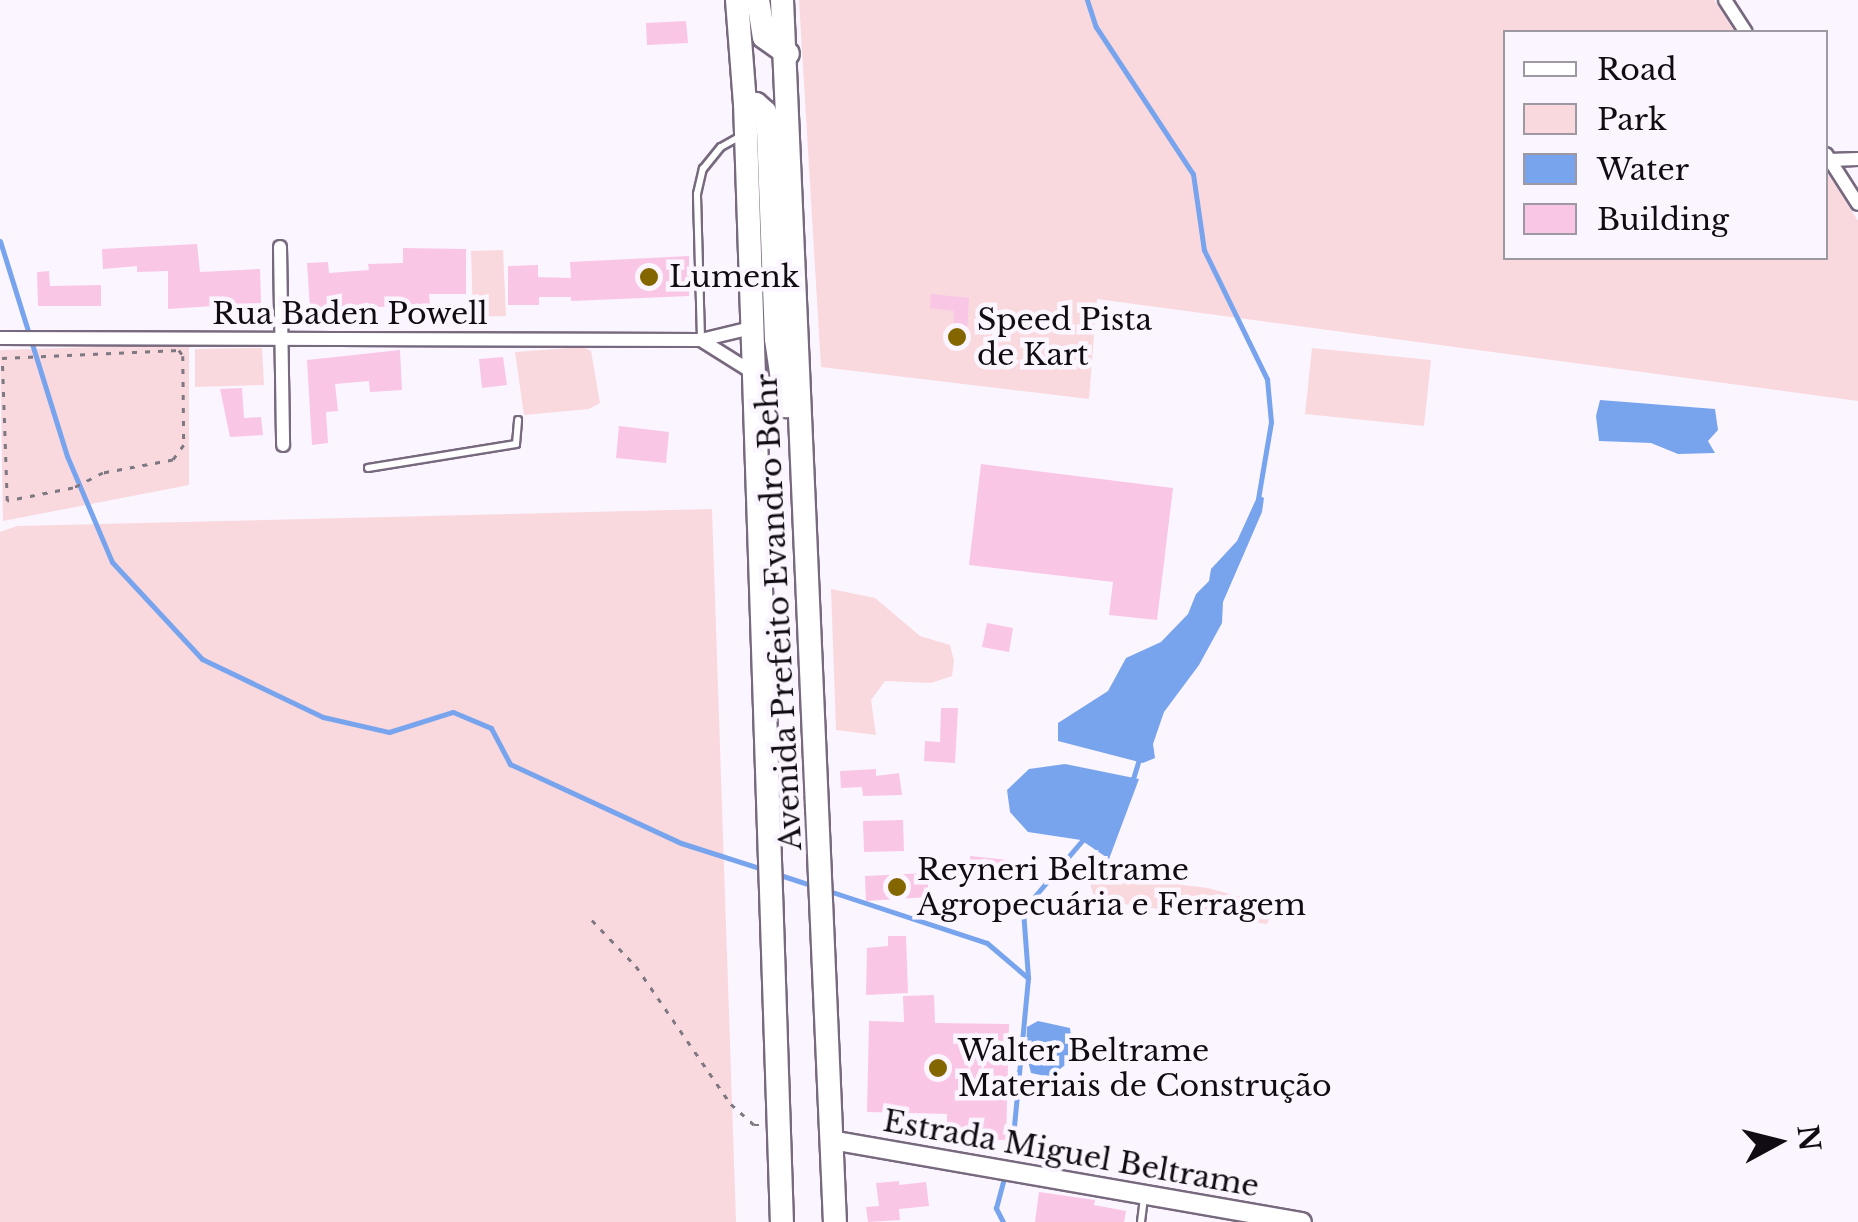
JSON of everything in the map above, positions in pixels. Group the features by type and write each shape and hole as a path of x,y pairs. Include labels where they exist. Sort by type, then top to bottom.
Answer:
{"highway":[{"name":"Avenida Prefeito Evandro Behr","path":"737,0 745,102 782,1222"},
{"path":"758,0 764,36 788,54"},
{"name":"Avenida Prefeito Evandro Behr","path":"782,0 788,54 800,463 834,1222"},
{"path":"745,102 756,104 765,112 768,130 776,338 800,463"}],"street":[{"path":"1725,0 1745,30"},
{"path":"1828,157 1858,159"},
{"path":"1828,159 1858,204"},
{"path":"280,247 284,445"},
{"name":"Rua Baden Powell","path":"0,338 701,340 750,328"},
{"path":"701,340 752,372"},
{"name":"Estrada Miguel Beltrame","path":"832,1140 1302,1222"}],"lane":[{"path":"701,340 697,194 703,169 721,147 746,134"},
{"path":"368,468 516,444 518,420"},
{"path":"1140,1222 1145,1194"}],"path":[{"path":"179,350 184,445 172,460 159,464 103,473 73,488 6,501 2,358 179,350"},
{"path":"776,508 785,540"},
{"path":"592,920 636,966 730,1104 754,1124 778,1125"}],"green space":[{"path":"799,0 1714,0 1734,30 1503,30 1503,260 1828,260 1828,174 1858,221 1858,401 1097,299 1089,399 821,367"},
{"path":"503,250 506,316 473,317 471,251"},
{"path":"189,344 189,485 3,521 0,350"},
{"path":"583,347 591,351 600,403 589,409 524,415 515,352"},
{"path":"262,348 264,385 195,387 195,349"},
{"path":"1312,348 1431,360 1424,426 1305,414"},
{"path":"712,509 736,1222 0,1222 0,532 17,526"},
{"path":"831,589 875,598 920,636 950,645 952,676 931,683 885,681 871,700 876,735 836,730"},
{"path":"1087,873 1208,888 1266,904 1273,911 1267,924 1095,900"}],"water":[{"path":"1600,400 1715,409 1718,430 1708,441 1715,453 1678,454 1651,443 1599,441 1596,416"},
{"path":"1258,495 1264,498 1262,512 1223,602 1222,623 1199,665 1164,712 1153,744 1155,758 1143,763 1058,741 1058,723 1108,691 1126,658 1161,642 1188,614 1196,594 1209,581 1211,569 1237,541"},
{"path":"1065,764 1139,779 1109,859 1081,840 1028,832 1010,812 1007,790 1029,769"},
{"path":"1038,1021 1070,1028 1074,1058 1050,1077 1031,1073 1026,1053 1027,1027"}],"building":[{"path":"686,21 688,43 647,45 646,23"},
{"path":"197,244 200,272 260,269 261,303 168,309 168,271 137,272 137,266 103,269 102,249"},
{"path":"403,248 466,249 466,294 429,294 430,306 310,308 307,263 328,262 329,273 369,270 368,264 403,263"},
{"path":"689,256 689,296 571,301 571,297 539,297 539,305 508,305 508,266 538,265 538,277 571,278 570,262"},
{"path":"49,271 50,286 101,285 101,306 38,306 37,272"},
{"path":"931,294 969,298 967,331 953,330 954,311 930,308"},
{"path":"400,350 402,390 370,392 369,381 335,384 338,411 326,412 328,443 312,445 307,360"},
{"path":"503,357 507,385 482,388 479,359"},
{"path":"242,388 244,418 261,417 263,435 230,437 220,389"},
{"path":"619,426 669,432 666,463 616,458"},
{"path":"981,464 1173,488 1157,620 1109,615 1113,582 969,565"},
{"path":"987,623 1013,628 1009,652 982,647"},
{"path":"941,708 958,708 955,763 924,761 925,741 940,742"},
{"path":"876,769 876,776 899,773 902,795 863,796 862,787 841,788 840,771"},
{"path":"903,820 904,851 864,852 863,821"},
{"path":"970,856 1008,860 1005,883 971,880"},
{"name":"Reyneri Beltrame Agropecuária e Ferragem","path":"927,873 929,897 866,901 865,876"},
{"path":"888,936 906,936 908,993 866,995 867,948 888,946"},
{"name":"Walter Beltrame Materiais de Construção","path":"934,995 935,1023 1009,1024 1006,1140 947,1138 947,1114 867,1112 869,1021 904,1022 903,996"},
{"path":"899,1181 899,1185 926,1182 929,1206 899,1209 900,1220 868,1222 866,1207 879,1206 876,1183"},
{"path":"1039,1192 1095,1200 1094,1205 1126,1211 1124,1222 1035,1222"}],"waterway":[{"path":"1087,0 1096,27 1193,174 1204,250 1267,379 1271,422 1258,499"},
{"path":"0,241 67,456 112,562 202,659 323,717 389,732 453,712 491,728 510,764 681,843 762,869"},
{"path":"1132,782 1139,759"},
{"path":"1028,977 1023,910 1086,836"},
{"path":"777,874 814,886"},
{"path":"829,891 987,943 1028,978 1012,1148"},
{"path":"1003,1181 996,1208 1003,1222"}],"place":[{"name":"Lumenk","path":"649,277"},
{"name":"Speed Pista de Kart","path":"957,337"},
{"name":"Reyneri Beltrame Agropecuária e Ferragem","path":"897,887"},
{"name":"Walter Beltrame Materiais de Construção","path":"938,1068"}]}
